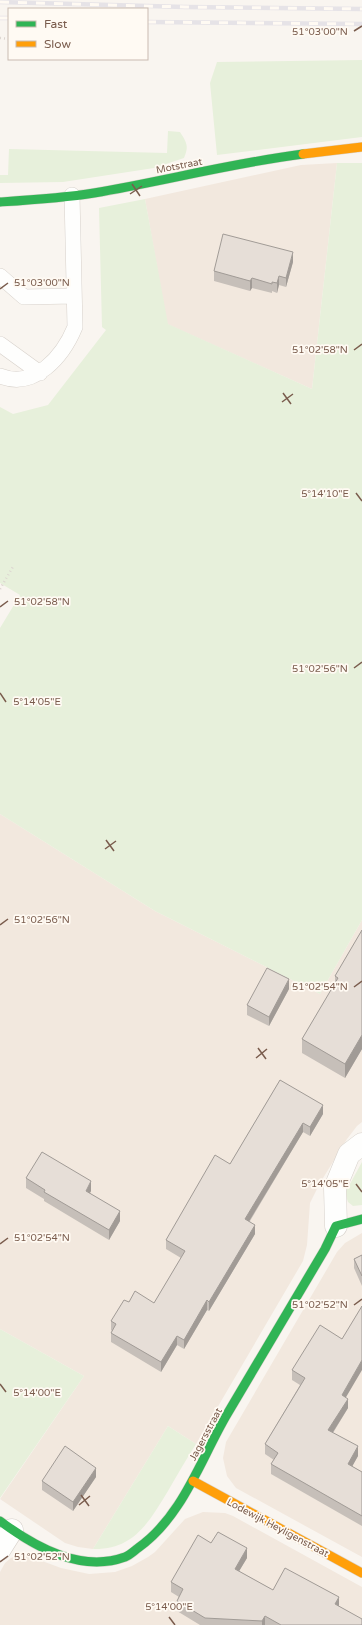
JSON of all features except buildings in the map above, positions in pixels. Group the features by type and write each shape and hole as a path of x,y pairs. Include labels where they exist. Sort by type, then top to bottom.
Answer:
{"street":[{"name":"Motstraat","path":"0,202 23,201 72,195 250,162 362,147"},
{"path":"362,1144 349,1154 335,1188 336,1226 362,1219"},
{"name":"Jagersstraat","path":"6,1525 50,1551 69,1559 91,1562 108,1562 127,1556 147,1542 164,1523 193,1481 216,1435 325,1249 336,1226"},
{"name":"Lodewijk Heyligenstraat","path":"193,1481 362,1573"},
{"path":"0,1549 6,1525"}],"lane":[{"path":"0,376 8,379 25,380 40,373 53,362 70,340 75,327 72,195"},
{"path":"0,276 24,297 74,296"},
{"path":"0,344 40,373"}],"path":[{"path":"0,589 14,565"}],"shaded area":[{"path":"337,163 312,389 167,324 145,199 301,165"},
{"path":"0,814 155,911 320,994 362,920 362,1122 347,1139 320,1183 310,1203 307,1245 303,1261 196,1444 168,1426 93,1549 65,1543 0,1499 84,1376 0,1329"},
{"path":"362,1233 362,1557 236,1488 227,1476 223,1458 226,1442 337,1252 345,1243"},
{"path":"203,1512 225,1513 233,1516 362,1587 362,1625 0,1625 0,1572 5,1563 11,1558 19,1555 26,1555 61,1568 89,1574 115,1572 132,1566 148,1557 155,1552 185,1519"}],"green space":[{"path":"362,60 362,137 217,155 210,83 217,62"},
{"path":"168,131 180,132 186,142 187,147 184,158 154,168 63,182 0,183 0,175 8,175 9,149 167,153"},
{"path":"337,163 362,163 362,920 320,994 155,911 0,814 0,628 20,595 0,583 0,407 13,414 48,405 106,330 102,327 99,208 145,199 168,324 312,389"},
{"path":"362,1162 362,1205 353,1206 348,1202 345,1193"},
{"path":"0,1329 84,1376 0,1498"},
{"path":"168,1426 196,1444 168,1491 147,1523 130,1539 119,1545 93,1549"}],"railway":[{"path":"0,2 185,7 362,9"},
{"path":"0,18 8,18"},
{"path":"148,22 362,24"}],"traffic: fast":[{"path":"0,202 59,198 94,193 251,162 303,154"},
{"path":"0,1521 28,1540 43,1548 59,1555 75,1559 92,1562 108,1561 125,1557 132,1553 167,1521 189,1487 226,1416 325,1249 336,1226 362,1219"}],"traffic: slow":[{"path":"303,154 362,147"},
{"path":"193,1481 362,1573"}]}
